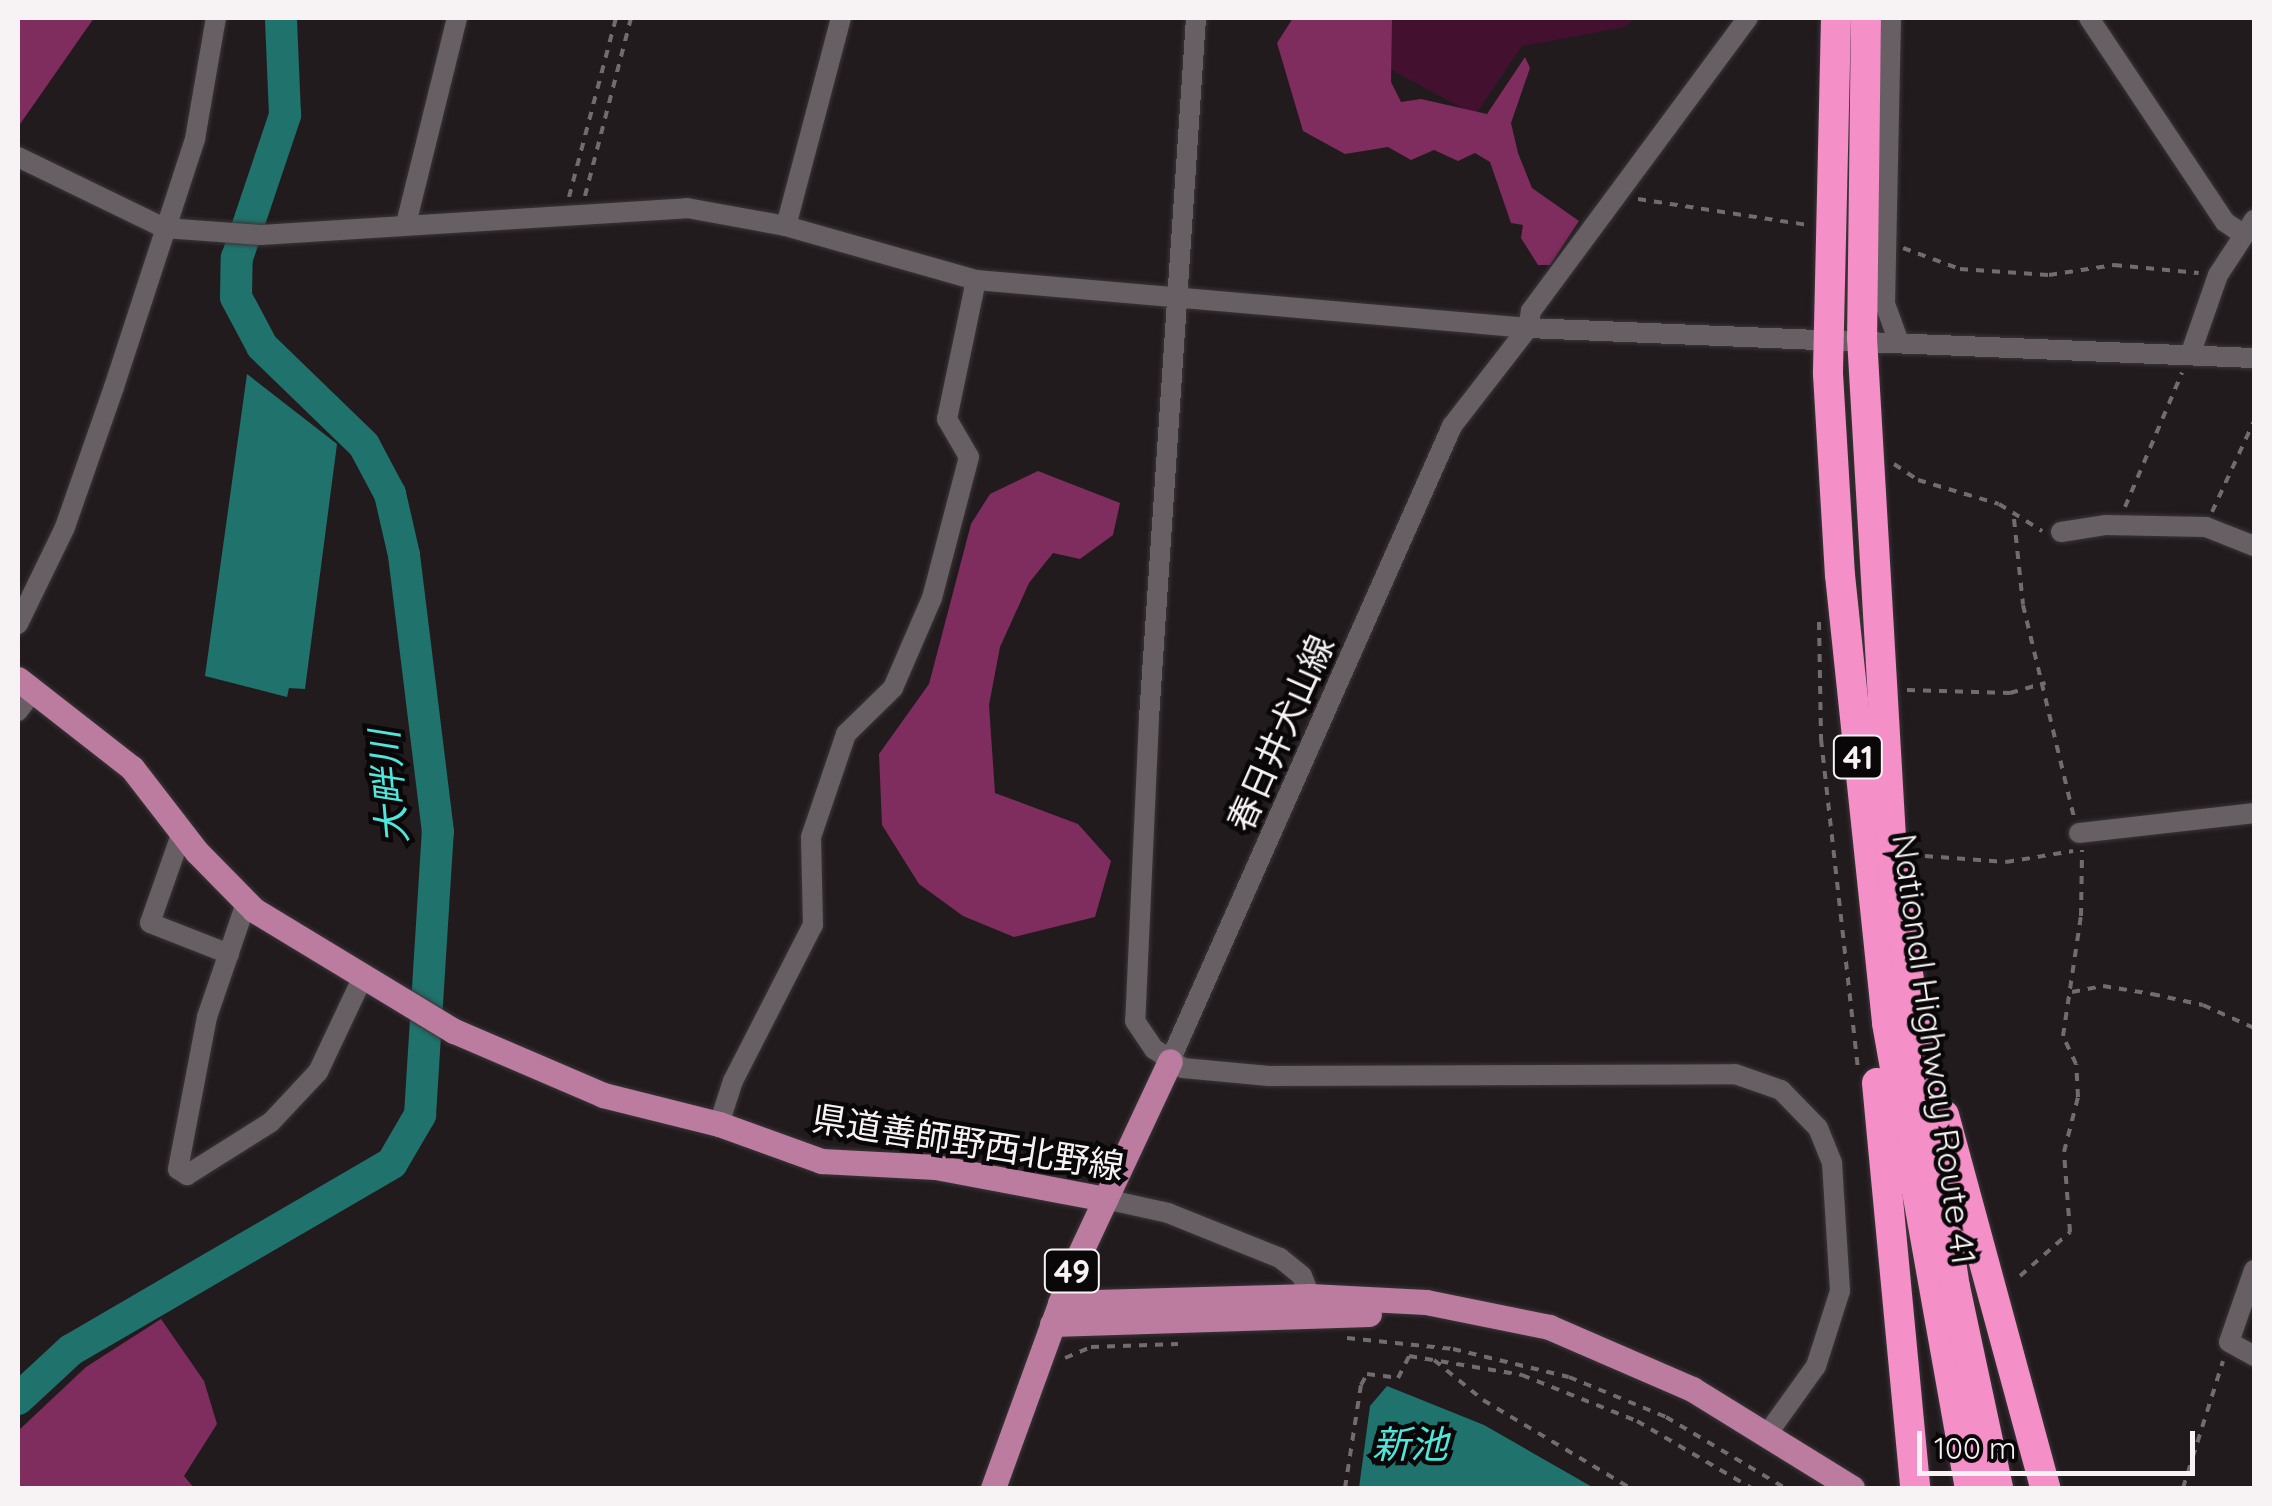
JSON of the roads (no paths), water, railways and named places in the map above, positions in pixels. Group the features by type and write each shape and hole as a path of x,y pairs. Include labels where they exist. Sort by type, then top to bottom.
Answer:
{"highway":[{"name":"National Highway Route 41","path":"1836,18 1830,337 1840,575 1887,1023 1970,1488"},
{"name":"National Highway Route 41","path":"1866,18 1862,338 1893,872 1955,1287 1998,1488"},
{"path":"1840,575 1834,664 1915,1488"},
{"path":"1893,872 1908,917 1971,1224 2045,1488"}],"main road":[{"name":"県道善師野西北野線","path":"23,694 111,748 246,903 362,979 454,1031 603,1095 719,1124 821,1161 936,1167 1104,1199"},
{"name":"春日井犬山線","path":"993,1488 1056,1314 1104,1199 1170,1061"},
{"path":"1056,1314 1310,1296 1426,1302 1549,1327 1692,1389 1852,1488"},
{"path":"1056,1314 1394,1314 1549,1327"}],"street":[{"path":"18,624 65,527 195,140 216,18"},
{"path":"406,224 457,18"},
{"path":"786,226 841,18"},
{"path":"1196,18 1133,1010 1147,1040 1170,1061 1270,1076 1735,1074 1781,1090 1818,1128 1832,1162 1840,1291 1816,1366 1768,1433"},
{"name":"春日井犬山線","path":"1170,1061 1452,426 1528,328 1530,311 1748,18"},
{"path":"1892,18 1886,320 1898,340"},
{"path":"2088,18 2224,222 2249,228 2218,275 2190,355"},
{"path":"18,157 164,228 261,235 575,211 687,208 786,226 976,280 1528,328 1862,338 2254,358"},
{"path":"719,1124 733,1080 813,924 811,837 846,734 893,688 932,598 969,457 947,419 976,280"},
{"path":"2062,532 2117,525 2206,527 2254,546"},
{"path":"2081,841 2254,813"},
{"path":"182,832 150,923 228,954"},
{"path":"246,903 206,1016 178,1168 186,1175 271,1122 318,1072 362,979"},
{"name":"県道善師野西北野線","path":"1104,1199 1168,1212 1280,1258 1302,1276 1310,1296"},
{"path":"2254,1270 2229,1342 2254,1356"}],"water":[{"path":"247,374 337,444 305,689 289,688 287,697 205,676"},
{"name":"新池","path":"1387,1386 1484,1425 1594,1488 1359,1488 1370,1406"}],"waterway":[{"name":"大畔川","path":"18,1399 71,1350 392,1163 420,1115 438,832 404,555 390,494 364,445 262,346 236,297 237,258 285,115 281,18"}]}
